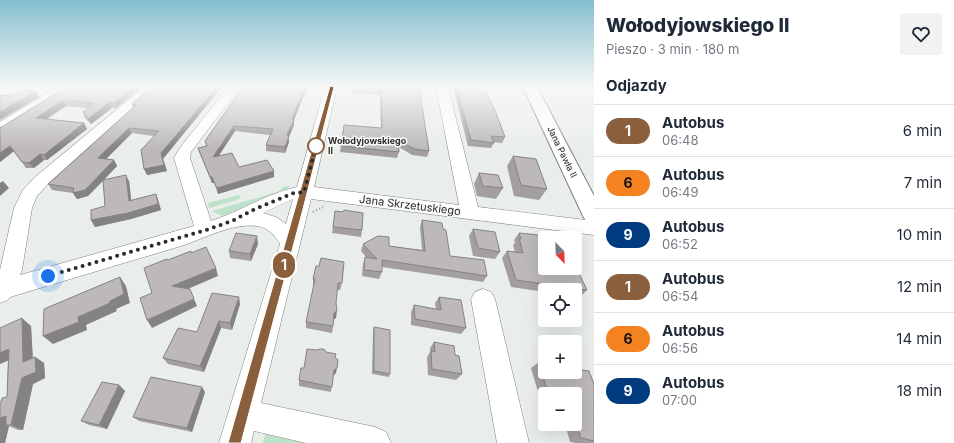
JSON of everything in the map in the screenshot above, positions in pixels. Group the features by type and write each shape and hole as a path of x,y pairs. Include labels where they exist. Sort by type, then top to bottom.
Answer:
{"main road":[{"name":"Jana Pawła II","path":"541,108 589,198 594,216"}],"street":[{"path":"0,128 32,108"},
{"path":"1,291 12,265 24,208 29,194 41,181 127,108"},
{"path":"206,230 184,168 182,158 188,146 218,108"},
{"path":"235,443 327,108"},
{"path":"447,108 470,212"},
{"name":"Jana Skrzetuskiego","path":"1,291 302,201 470,212 594,228"},
{"name":"Jana Skrzetuskiego","path":"232,221 254,219 272,222 284,233 290,244"},
{"path":"482,299 513,443"},
{"path":"243,414 375,443"}],"green space":[{"path":"291,186 284,191 222,216 212,211 280,191 283,187"},
{"path":"239,195 241,197 240,199 209,208 208,203"},
{"path":"265,434 304,443 263,443"}],"building":[{"path":"0,108 7,108 0,112"},
{"path":"33,108 51,108 36,118 84,123 44,155 40,154 29,163 22,162 10,146 0,153 0,127"},
{"path":"88,108 103,108 88,119 83,112"},
{"path":"133,108 199,108 161,153 164,165 144,169 141,150 159,131 129,128 98,158 114,160 85,190 73,193 74,188 48,184"},
{"path":"228,108 297,108 292,119 294,120 287,135 289,136 285,147 266,145 273,129 234,126 213,157 232,153 239,167 267,160 274,171 217,188 212,177 210,177 198,148 207,146 205,141"},
{"path":"382,108 422,108 429,151 414,149 398,140 399,152 341,146 344,125 381,128"},
{"path":"462,108 494,108 505,137 491,136 494,143 471,140"},
{"path":"513,156 536,159 547,189 521,185"},
{"path":"479,173 498,175 503,188 483,186"},
{"path":"126,175 129,201 156,194 158,204 128,213 91,220 91,210 105,206 103,180"},
{"path":"344,210 363,213 362,230 333,227 335,211 343,212"},
{"path":"422,220 442,223 443,229 446,230 450,256 484,260 487,276 382,260 382,272 364,270 365,257 377,259 363,244 378,236 389,237 389,246 425,251"},
{"path":"473,229 495,232 500,252 478,248"},
{"path":"236,233 257,236 250,254 229,251"},
{"path":"519,233 538,235 538,275 580,275 587,290 582,289 582,283 538,283 516,280 507,251 523,253 519,238 521,239"},
{"path":"206,247 216,268 172,286 190,289 194,299 147,320 140,298 152,293 144,268"},
{"path":"321,258 344,262 342,283 338,283 336,303 337,311 334,313 333,326 306,322 315,279 313,279 316,266 319,266"},
{"path":"120,277 124,294 110,301 110,303 78,317 79,322 43,336 44,309"},
{"path":"212,293 239,297 230,323 219,321 200,366 163,358 178,328 197,332"},
{"path":"439,297 461,300 466,328 415,319 414,305 441,310"},
{"path":"22,318 23,362 35,357 36,372 22,378 11,425 6,425 6,416 0,418 0,402 2,398 7,397 9,349 0,353 0,328"},
{"path":"374,327 390,330 390,374 374,371"},
{"path":"434,342 454,346 455,355 459,356 462,374 432,369 431,351 435,352"},
{"path":"307,349 324,349 326,352 336,354 335,357 338,360 337,368 334,370 332,387 299,380 301,368 304,368"},
{"path":"582,370 589,371 594,384 594,441 581,438 579,431 582,431 582,387 546,387 544,379 582,379"},
{"path":"151,377 202,387 187,428 133,417"},
{"path":"102,382 119,385 99,425 81,421"}],"bus line":[{"name":"1","path":"235,443 300,209 326,108"}],"place":[{"name":"Wołodyjowskiego II","path":"316,146"}],"route":[{"path":"48,276 182,238 232,221 255,209 294,193 304,192 316,146"}]}
